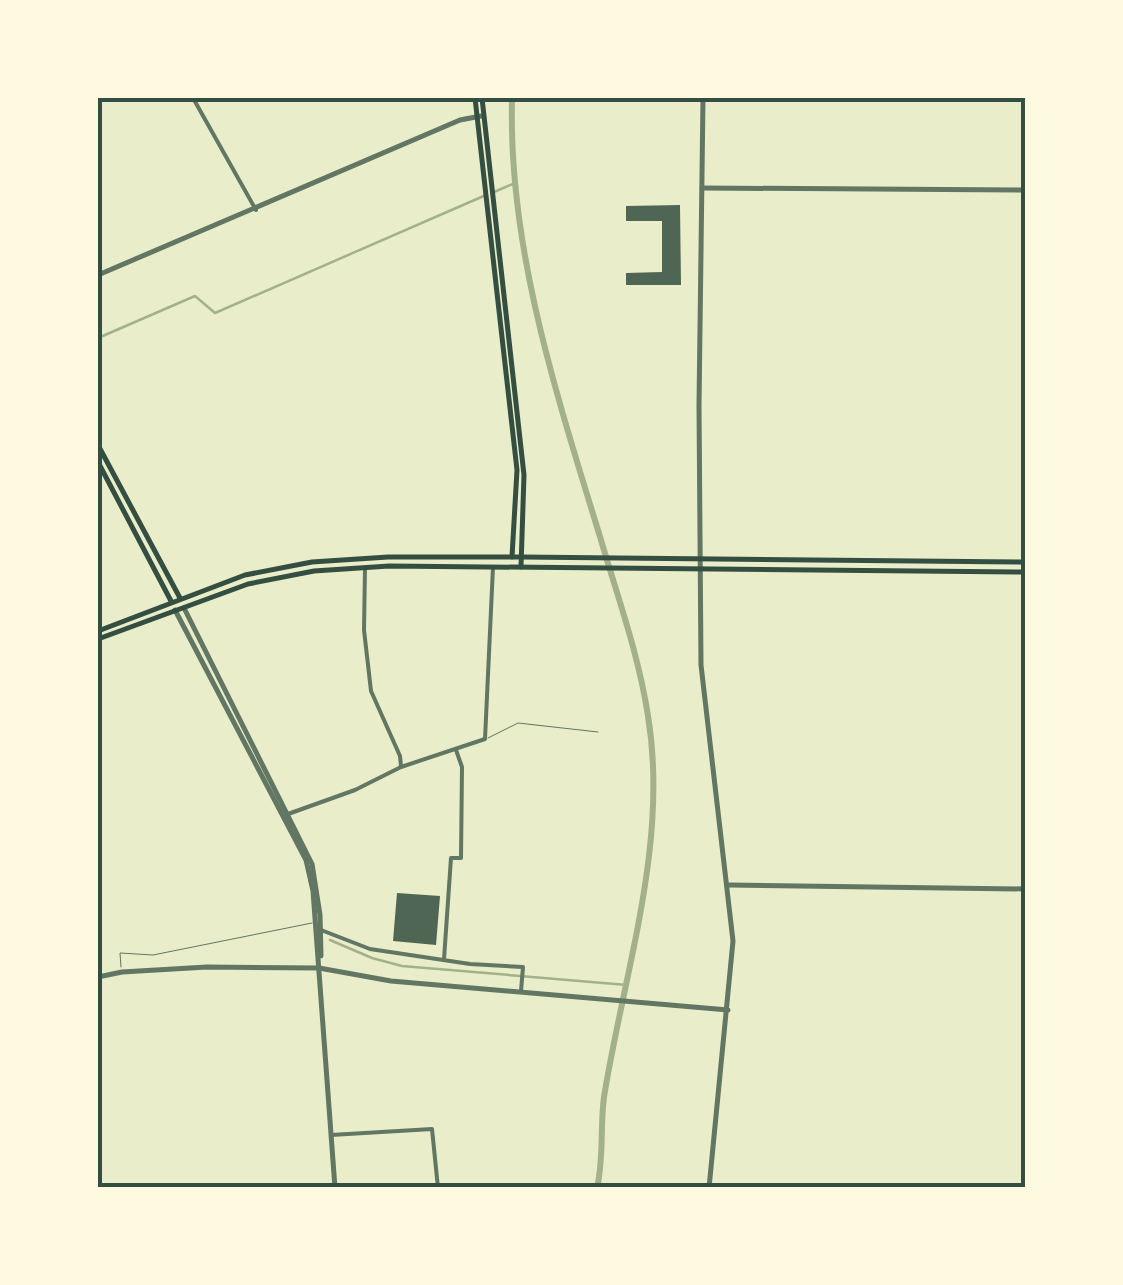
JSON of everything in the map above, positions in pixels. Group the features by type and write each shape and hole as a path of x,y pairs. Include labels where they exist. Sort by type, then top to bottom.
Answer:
{"main road":[{"path":"478,98 517,470 512,568"},
{"path":"489,200 508,310 524,474 522,567"},
{"path":"98,445 181,602"},
{"path":"98,462 174,609"},
{"path":"98,639 245,575 312,562 388,557 522,557 1026,562"},
{"path":"98,631 171,602 314,571 522,567 1026,572"}],"street":[{"path":"193,98 256,210"},
{"path":"703,98 700,569 705,715 733,941 709,1188"},
{"path":"98,275 460,120 480,116"},
{"path":"702,188 1026,190"},
{"path":"288,814 486,739 493,567"},
{"path":"365,568 368,675 371,691 400,756 401,768"},
{"path":"181,602 312,864 321,930 319,968"},
{"path":"174,609 306,860 315,922 335,1188"},
{"path":"444,960 451,858 461,858 462,767 456,750"},
{"path":"729,885 1026,888"},
{"path":"321,930 370,948 523,968 521,994"},
{"path":"98,977 207,966 319,968 391,981 728,1010"},
{"path":"332,1135 432,1129 438,1188"}],"lane":[{"path":"486,739 518,724 598,732"},
{"path":"122,972 120,954 154,955 315,922"}],"building":[{"path":"680,205 681,285 626,285 626,273 662,272 662,221 626,221 626,206"},
{"path":"397,893 440,896 436,945 393,941"}],"waterway":[{"path":"512,98 518,211 538,322 634,649 653,764 649,859 604,1097 597,1188"},
{"path":"494,192 515,183"},
{"path":"98,338 195,296 215,313 486,195"},
{"path":"330,940 402,966 627,985"}]}
